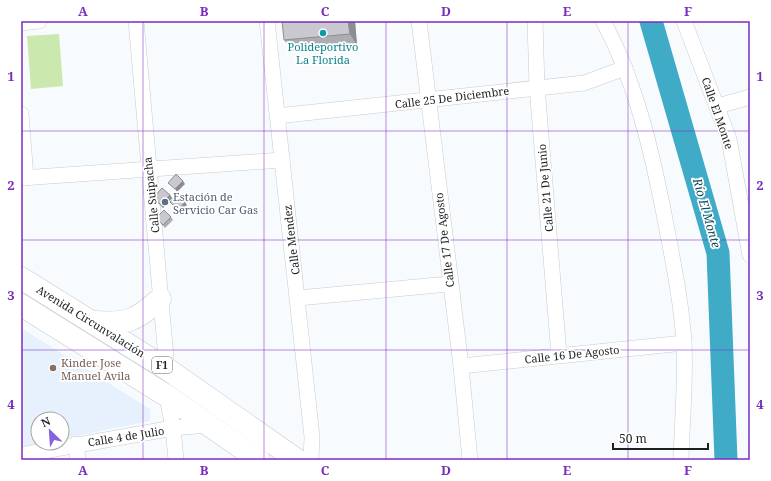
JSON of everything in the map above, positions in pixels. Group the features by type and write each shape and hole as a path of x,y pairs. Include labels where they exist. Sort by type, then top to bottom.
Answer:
{"highway":[{"name":"Avenida Circunvalación","path":"21,278 95,322 167,368 297,460"},
{"path":"95,322 115,324 130,321 146,312 160,299"},
{"name":"Avenida Circunvalación","path":"21,305 167,396 259,460"}],"street":[{"path":"21,23 39,21"},
{"name":"Calle Suipacha","path":"136,21 148,169 167,368"},
{"name":"Calle Mendez","path":"267,21 312,437 311,460"},
{"name":"Calle 17 De Agosto","path":"419,21 449,284 461,366 470,460"},
{"name":"Calle 21 De Junio","path":"535,21 537,87 559,356"},
{"path":"603,21 625,68 637,104 654,165 678,289 684,343 681,460"},
{"name":"Calle El Monte","path":"684,21 718,106 729,139 750,255"},
{"name":"Calle 25 De Diciembre","path":"277,116 584,83 625,68"},
{"path":"718,106 750,97"},
{"path":"21,114 23,178 282,160"},
{"path":"298,298 449,284"},
{"name":"Calle 16 De Agosto","path":"461,366 684,343"},
{"path":"167,396 174,428 176,460"},
{"name":"Calle 4 de Julio","path":"21,455 76,444 174,428 208,425"},
{"path":"76,444 78,460"}],"shaded area":[{"name":"Kinder Jose Manuel Avila","path":"21,328 150,409 150,421 70,437 70,411 30,411 30,445 21,447"}],"green space":[{"path":"59,34 63,86 31,89 27,36"}],"building":[{"path":"282,21 348,21 350,34 284,40"},
{"path":"176,174 183,181 175,189 168,183"},
{"path":"162,188 170,195 161,205 153,198"},
{"path":"177,194 185,202 178,210 170,202"},
{"path":"164,210 171,217 163,225 156,218"}],"waterway":[{"name":"Río El Monte","path":"651,21 718,253 726,460"}],"place":[{"name":"Polideportivo La Florida","path":"323,33"},
{"name":"Estación de Servicio Car Gas","path":"165,202"},
{"name":"Kinder Jose Manuel Avila","path":"53,368"}]}
